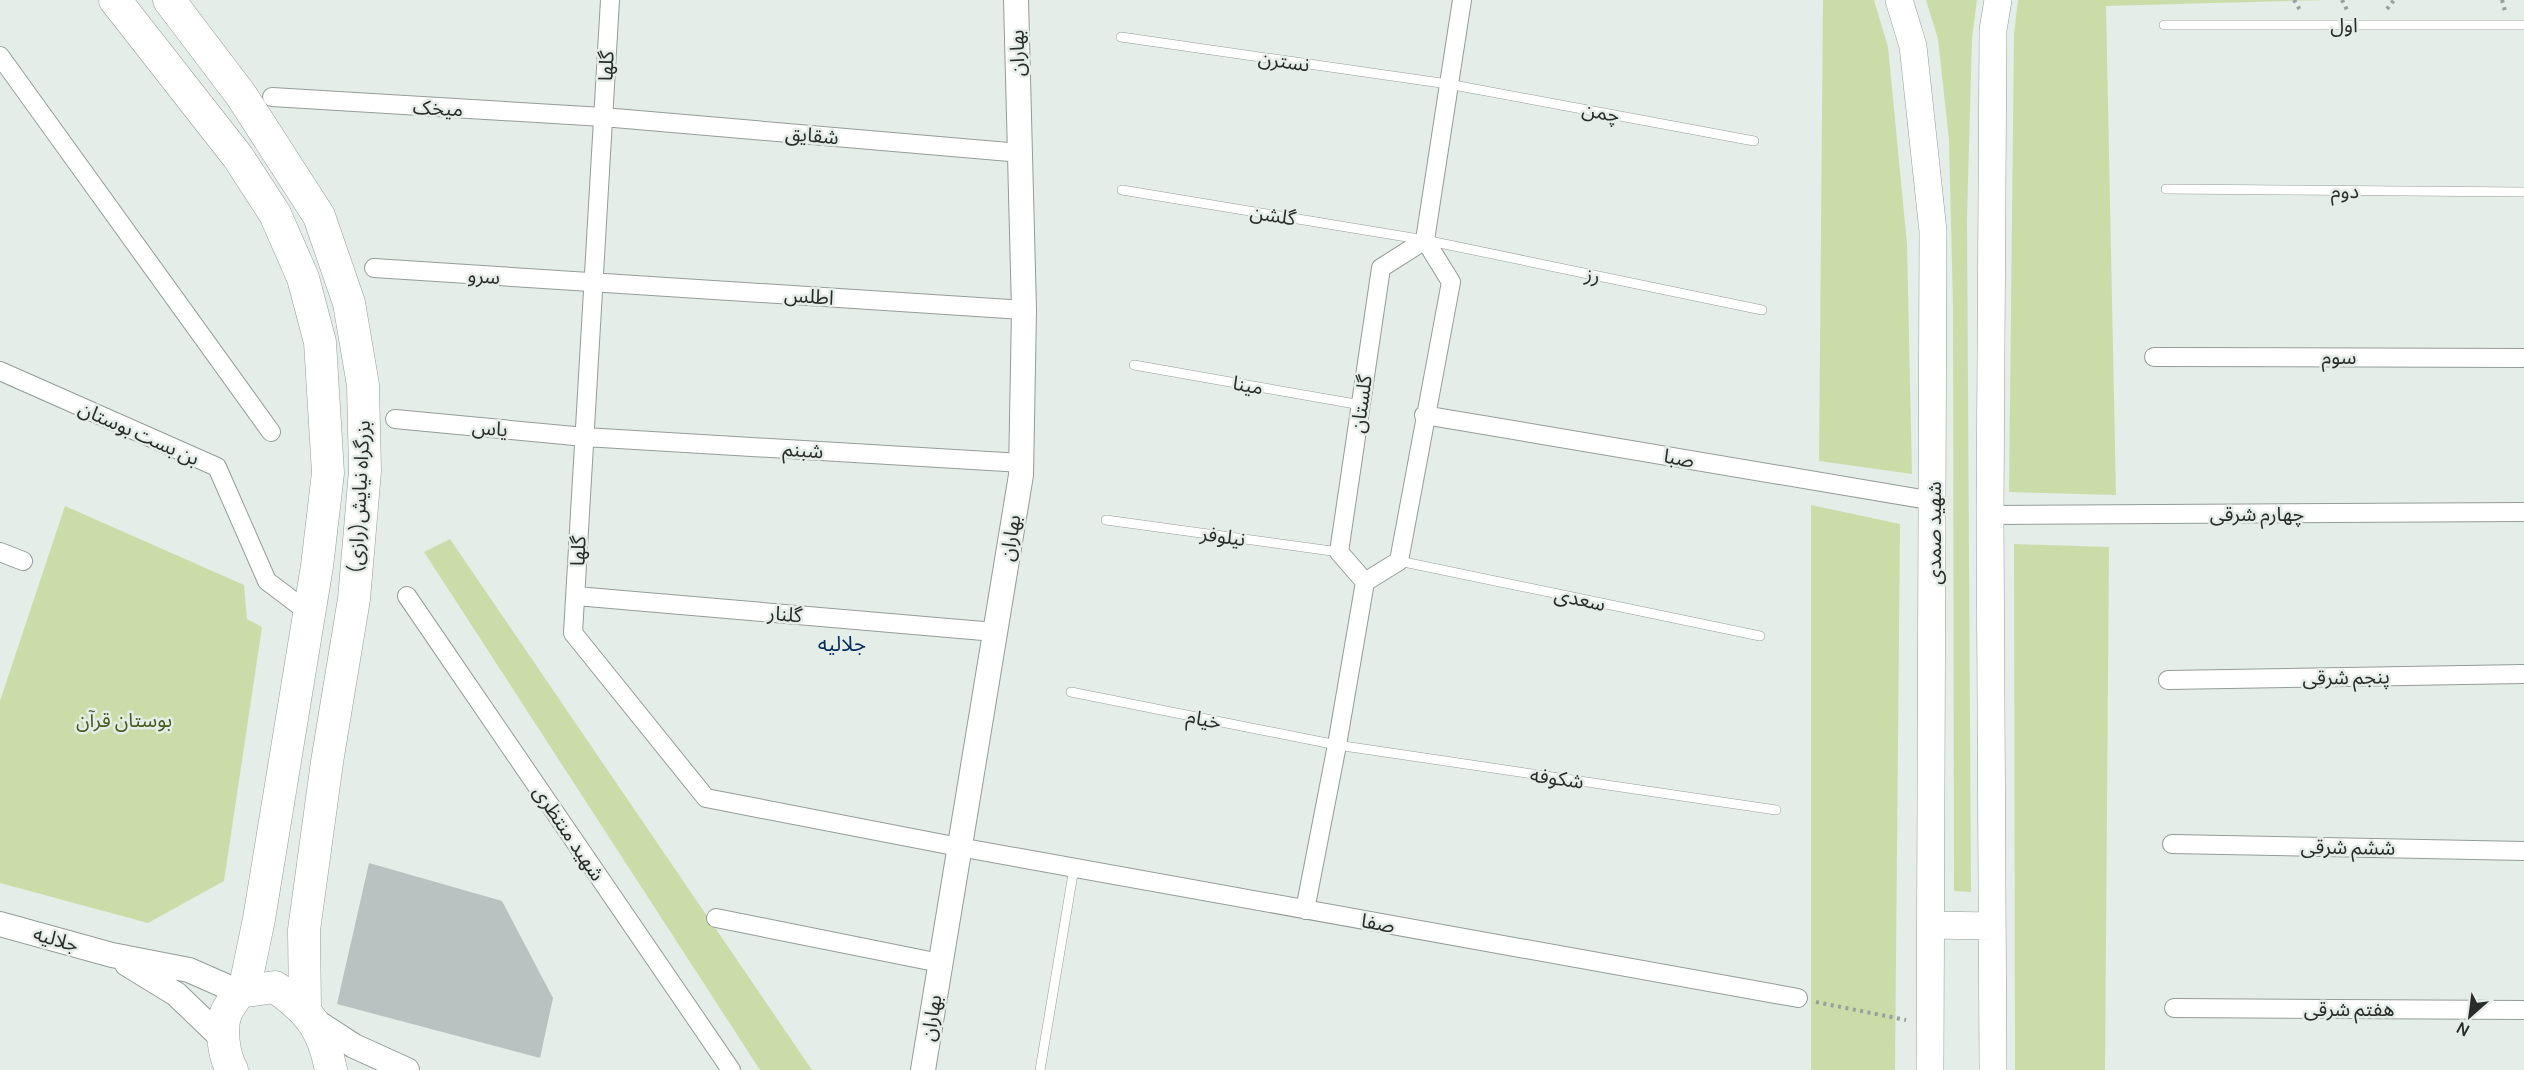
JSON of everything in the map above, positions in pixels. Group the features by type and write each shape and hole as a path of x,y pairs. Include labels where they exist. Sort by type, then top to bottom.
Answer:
{"highway":[{"name":"بزرگراه نیایش(رازی)","path":"115,0 238,158 275,214 303,278 320,342 328,473 259,919 242,992 226,1014 228,1061"},
{"name":"بزرگراه نیایش(رازی)","path":"169,0 241,95 319,216 349,303 363,385 365,471 354,599 304,930 307,1012"},
{"path":"242,992 275,987 307,1012 327,1048 332,1070"}],"main road":[{"name":"بهاران","path":"923,1070 1021,464 1024,310 1016,0"},
{"name":"شهید صمدی","path":"1899,0 1913,46 1933,231 1934,501 1930,1070"},
{"path":"1993,1070 1990,515 1993,30 1998,0"},
{"name":"جلالیه","path":"0,924 112,955"},
{"path":"1931,925 1992,926"},
{"path":"112,955 189,970 242,992"},
{"path":"112,955 176,994 228,1061"},
{"path":"307,1012 354,1046 406,1070"}],"street":[{"name":"گلها","path":"610,0 573,633 706,798 959,848"},
{"path":"1305,910 1365,582 1399,561 1424,415 1451,282 1425,240 1462,0"},
{"path":"0,56 271,432"},
{"name":"میخک","path":"272,97 603,117"},
{"name":"شقایق","path":"603,117 1020,153"},
{"name":"گلستان","path":"1339,552 1381,268 1425,240"},
{"name":"سرو","path":"374,268 594,283"},
{"name":"اطلس","path":"594,283 1024,310"},
{"name":"سوم","path":"2154,357 2524,358"},
{"name":"بن بست بوستان","path":"0,371 217,467 267,581 308,612"},
{"name":"صبا","path":"1424,415 1934,501"},
{"name":"یاس","path":"395,419 585,436"},
{"name":"شبنم","path":"585,436 1021,464"},
{"name":"چهارم شرقی","path":"1990,515 2524,512"},
{"path":"0,552 23,561"},
{"path":"1339,552 1365,582"},
{"name":"شهید منتظری","path":"407,596 731,1070"},
{"name":"گلنار","path":"576,597 995,632"},
{"name":"پنجم شرقی","path":"2168,680 2524,674"},
{"name":"ششم شرقی","path":"2172,844 2524,851"},
{"name":"صفا","path":"959,848 1798,998"},
{"path":"716,918 940,963"},
{"name":"هفتم شرقی","path":"2174,1008 2524,1010"}],"lane":[{"name":"اول","path":"2164,25 2524,25"},
{"name":"نسترن","path":"1121,37 1448,84"},
{"name":"چمن","path":"1448,84 1754,141"},
{"name":"دوم","path":"2166,189 2524,192"},
{"name":"گلشن","path":"1122,190 1425,240"},
{"name":"رز","path":"1425,240 1762,310"},
{"name":"مینا","path":"1134,365 1361,405"},
{"name":"نیلوفر","path":"1107,520 1339,552"},
{"name":"سعدی","path":"1399,561 1760,636"},
{"name":"خیام","path":"1071,692 1337,745"},
{"name":"شکوفه","path":"1337,745 1776,810"},
{"path":"1040,1070 1074,868"}],"path":[{"path":"1798,998 1930,1025"}],"green space":[{"path":"1823,0 1874,0 1888,47 1907,244 1912,474 1819,461"},
{"path":"1926,0 1977,0 1972,38 1967,217 1971,892 1954,891 1953,306 1949,140 1938,39"},
{"path":"2018,0 2326,0 2106,6 2116,495 2009,492 2014,34"},
{"path":"1811,505 1900,524 1895,1070 1811,1070"},
{"name":"بوستان قرآن","path":"65,506 244,585 247,619 262,627 224,881 148,923 0,883 0,701"},
{"path":"450,539 812,1070 760,1070 424,552"},
{"path":"2014,544 2109,547 2105,1070 2015,1070"}],"building":[{"path":"369,863 502,901 553,998 540,1058 337,1004"}],"district":[{"name":"جلالیه","path":"842,644"}]}
